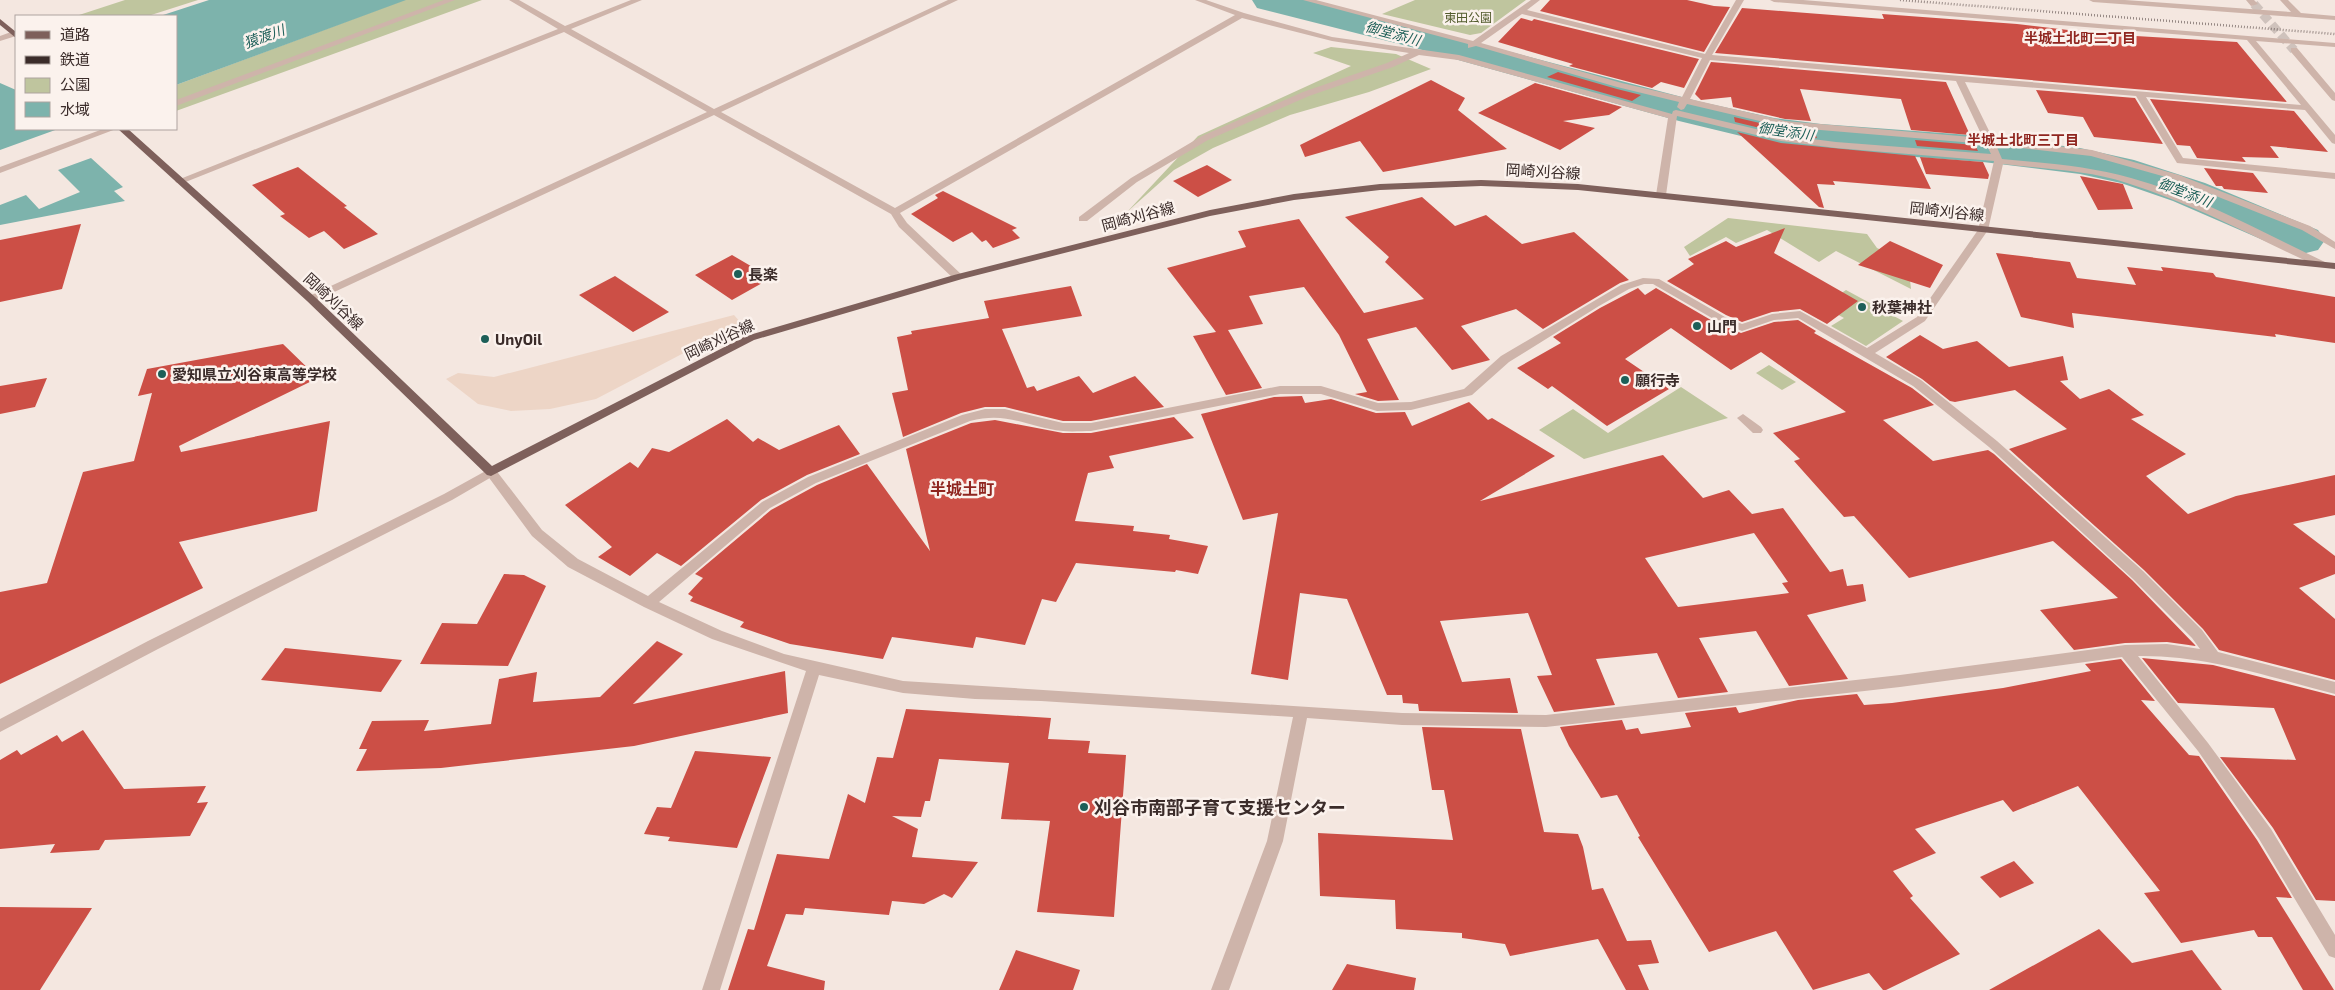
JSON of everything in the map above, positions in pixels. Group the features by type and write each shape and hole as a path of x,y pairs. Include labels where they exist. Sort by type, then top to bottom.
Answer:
{"main road":[{"path":"0,21 15,35"},
{"name":"岡崎刈谷線","path":"124,130 311,299 491,472 750,338 958,277 1210,213 1294,197 1380,187 1481,183 1578,187 2335,266"}],"street":[{"path":"178,103 451,0"},
{"path":"513,0 895,212 904,225 958,277"},
{"path":"180,181 638,0"},
{"path":"311,299 954,0"},
{"path":"1199,0 1241,15 1332,38 1460,58 1674,115 1780,138 1998,159 2083,170 2129,180 2189,202 2323,265"},
{"path":"1308,0 1474,43 1620,85 1785,124 2092,153 2176,177 2306,228 2335,246"},
{"path":"1460,58 1474,43 1536,0"},
{"path":"1661,195 1674,115 1685,100 1740,0"},
{"path":"1774,0 2335,46"},
{"path":"2093,0 2335,18"},
{"path":"2218,0 2226,10"},
{"path":"2284,0 2298,15"},
{"path":"1520,11 1707,57 1959,80 2308,108"},
{"path":"895,212 1241,15"},
{"path":"0,39 15,35"},
{"path":"2250,39 2335,141"},
{"path":"2324,44 2335,56"},
{"path":"2294,50 2335,98"},
{"path":"1083,219 1134,180 1205,138 1306,94 1390,65 1418,52"},
{"path":"1866,354 1921,319 1984,230 1998,159 1959,80"},
{"path":"2140,95 2180,161 2335,176"},
{"path":"0,170 108,130"},
{"path":"649,603 766,505 812,480 966,418 985,413 1005,413 1064,427 1091,427 1280,390 1300,388 1321,390 1377,407 1411,406 1468,392 1505,359 1534,340 1624,287 1643,281 1655,281 1721,319 1742,328 1772,317 1800,314 1917,382 1993,444 2138,575 2197,634 2213,656"},
{"path":"1743,418 1756,430"},
{"path":"0,726 60,693 448,497 491,472 537,533 573,563 649,603 717,636 814,668 904,687 975,693 1041,695 1301,711 1402,719 1546,721 1900,682 2125,651 2167,650 2213,656 2335,688"},
{"path":"2125,651 2203,747 2265,834 2335,950"},
{"path":"712,990 814,668"},
{"path":"1220,990 1275,841 1301,711"}],"green space":[{"path":"125,0 198,0 151,15 79,15"},
{"path":"404,0 482,0 178,110 178,84"},
{"name":"東田公園","path":"1415,0 1526,0 1481,33 1470,35 1382,14"},
{"path":"1331,47 1396,54 1431,69 1369,92 1290,115 1213,148 1174,170 1127,212 1198,136 1351,66 1313,53"},
{"path":"1728,218 1867,234 1877,248 1908,262 1911,289 1836,251 1819,262 1767,230 1736,243 1726,237 1690,256 1684,247"},
{"path":"1846,290 1903,321 1866,346 1831,326 1844,318 1822,306"},
{"path":"1769,365 1796,382 1782,390 1756,373"},
{"path":"1681,387 1728,418 1584,459 1539,430 1573,409 1608,433"}],"shaded area":[{"path":"734,315 741,323 596,399 550,409 511,411 478,404 446,379 458,373 494,377"}],"water":[{"name":"猿渡川","path":"209,0 406,0 178,84 178,15 163,15"},
{"path":"0,83 15,90 15,130 55,130 0,150"},
{"path":"91,158 123,187 114,191 125,201 0,225 0,205 26,195 39,209 80,192 58,170"}],"building":[{"path":"1550,0 1687,0 1714,6 1730,7 1704,52 1540,11"},
{"path":"1742,8 1884,19 1882,14 2017,24 2102,34 2237,42 2287,102 1715,53"},
{"path":"1521,18 1532,21 1534,19 1699,59 1684,88 1661,82 1652,88 1569,66 1573,64 1498,42"},
{"path":"1711,62 1946,82 1970,135 1911,130 1901,99 1800,89 1811,121 1785,119 1733,107 1731,97 1701,100 1695,94"},
{"path":"1558,72 1641,95 1632,101 1547,77"},
{"path":"1431,80 1465,98 1458,110 1507,149 1383,172 1360,141 1305,157 1300,145"},
{"path":"1535,83 1622,107 1609,115 1563,121 1595,128 1560,150 1478,113"},
{"path":"2036,90 2135,98 2163,144 2094,137 2083,117 2048,113"},
{"path":"2150,99 2294,111 2328,152 2270,146 2279,158 2242,157 2246,162 2197,158 2190,146 2177,145"},
{"path":"1734,117 1785,129 1814,131 1817,138 1781,133 1735,122"},
{"path":"1737,132 1781,143 1915,156 1931,189 1833,181 1835,185 1817,184 1824,208 1819,207"},
{"path":"1915,140 1975,145 1978,151 1917,146"},
{"path":"1920,157 1983,162 1989,175 1988,179 1926,174"},
{"path":"1207,165 1232,180 1198,197 1173,181"},
{"path":"298,167 347,206 344,207 378,234 344,249 324,231 309,238 280,216 285,214 252,185"},
{"path":"2204,168 2253,173 2268,193 2224,189 2222,186 2216,186"},
{"path":"2080,176 2123,184 2133,209 2098,210"},
{"path":"943,191 1017,228 1012,230 1020,238 993,248 986,240 982,242 972,232 953,242 911,214 938,198 935,195"},
{"path":"1422,197 1455,226 1486,215 1522,244 1574,232 1629,280 1620,283 1543,329 1516,309 1461,326 1490,360 1452,370 1416,327 1367,339 1399,400 1378,401 1355,394 1367,392 1339,335 1304,287 1249,296 1263,324 1228,330 1262,388 1226,395 1193,336 1216,332 1167,268 1246,247 1238,231 1299,219 1364,313 1424,299 1385,262 1389,257 1345,217"},
{"path":"81,224 62,289 0,302 0,240"},
{"path":"1785,228 1774,253 1858,301 1827,324 1800,309 1772,312 1742,322 1726,315 1667,281 1694,264 1688,259 1726,241 1736,247"},
{"path":"1890,241 1943,265 1930,288 1858,265"},
{"path":"1996,253 2070,262 2077,278 2136,285 2127,267 2163,271 2161,267 2213,273 2216,277 2335,297 2335,343 2275,334 2276,337 2072,313 2074,328 2021,317"},
{"path":"732,255 771,278 732,300 695,275"},
{"path":"615,276 669,312 633,332 579,295"},
{"path":"1071,286 1082,316 1002,329 1027,388 1034,386 1037,391 1079,376 1093,393 1135,376 1164,407 1091,421 1063,421 1005,407 985,407 961,413 903,437 892,393 908,390 897,337 912,334 911,331 989,318 984,301"},
{"path":"1638,288 1645,295 1656,288 1716,323 1741,333 1774,322 1798,320 1816,331 1814,333 1912,388 1934,405 1883,420 1933,461 1988,450 1994,454 2132,580 2196,646 2167,642 2125,643 2074,650 2040,610 2118,598 2053,541 1909,578 1854,516 1844,517 1794,461 1800,459 1773,433 1846,412 1761,352 1731,370 1671,328 1625,359 1669,389 1607,426 1552,386 1548,389 1517,368 1561,343 1553,337 1600,308"},
{"path":"1920,335 1943,349 1977,341 2009,367 2063,356 2068,380 2060,381 2080,399 2109,389 2144,415 2131,419 2186,454 2146,476 2188,514 2236,496 2335,475 2335,515 2293,524 2335,556 2335,574 2299,588 2335,619 2335,680 2219,650 2203,629 2144,570 2009,449 2067,429 2015,390 1955,402 1950,401 1922,379 1886,357"},
{"path":"283,344 318,378 179,446 181,452 330,421 317,511 179,542 203,588 0,684 0,592 47,583 83,472 134,461 152,393 138,396 147,369"},
{"path":"47,378 35,407 0,414 0,386"},
{"path":"1302,396 1305,403 1331,399 1376,413 1405,412 1412,426 1469,402 1488,420 1492,418 1555,456 1480,501 1663,455 1703,498 1729,490 1752,514 1783,508 1830,572 1843,569 1847,586 1863,584 1866,601 1807,615 1848,679 1789,686 1756,631 1699,638 1728,692 1678,698 1657,653 1596,659 1615,705 1554,712 1537,676 1552,675 1528,613 1440,621 1462,682 1510,678 1518,713 1419,711 1418,704 1403,703 1402,695 1387,695 1347,599 1300,593 1288,680 1251,674 1278,513 1243,520 1201,414 1274,397","holes":["1754,533 1788,582 1782,583 1789,593 1678,607 1645,558"]},
{"path":"1174,417 1194,438 1109,456 1114,468 1088,473 1075,521 1134,526 1133,531 1170,535 1169,539 1208,546 1198,574 1176,570 1175,572 1076,563 1056,602 1042,599 1025,645 976,637 973,648 892,637 883,659 790,644 740,627 744,622 690,601 693,597 688,594 703,578 695,574 771,510 817,485 867,464 930,551 906,449 971,423 995,420 1063,433 1091,433"},
{"path":"727,419 753,442 758,438 779,450 839,425 860,454 807,475 761,500 681,566 657,553 630,576 598,557 612,547 565,505 630,462 638,468 652,448 669,452"},
{"path":"504,574 524,575 546,586 508,666 420,664 442,623 477,624"},
{"path":"657,641 683,654 633,704 785,671 788,713 634,746 441,768 356,771 367,749 359,749 372,721 429,720 424,731 491,724 499,679 537,672 533,702 600,697"},
{"path":"285,648 402,660 381,692 261,680"},
{"path":"2142,658 2213,665 2335,696 2335,901 2316,900 2273,828 2220,757 2296,760 2274,708 2178,703"},
{"path":"2121,659 2155,701 2141,700 2189,755 2199,756 2257,840 2292,898 2276,897 2334,990 2303,990 2272,937 2258,937 2254,930 2181,943 2144,893 2160,891 2078,786 2013,812 2003,800 1915,829 1936,853 1893,871 1913,896 1910,898 1960,954 1886,990 1883,990 1869,973 1813,990 1776,931 1709,952 1638,837 1640,836 1617,795 1601,798 1569,746 1560,727 1622,720 1626,730 1638,728 1641,734 1691,727 1685,713 1736,707 1739,713 1798,700 1857,694 1864,705 1892,703 2003,688 2091,671 2085,664"},
{"path":"906,709 1051,718 1048,739 1090,741 1088,753 1126,755 1114,917 1037,912 1050,821 1001,819 1009,763 939,759 930,801 925,801 921,817 892,816 918,829 912,857 978,862 952,898 944,894 924,904 892,901 889,915 805,908 803,915 786,914 767,966 825,981 824,990 728,990 748,929 754,930 777,854 829,859 848,794 865,803 877,757 893,758"},
{"path":"1422,727 1521,729 1544,832 1578,834 1583,847 1592,890 1603,888 1627,941 1651,940 1659,963 1638,965 1649,990 1626,990 1598,939 1510,956 1505,944 1462,938 1462,933 1396,929 1395,900 1320,896 1318,833 1453,840 1444,790 1432,790"},
{"path":"83,730 124,789 206,786 197,803 208,802 190,836 105,840 99,850 50,853 55,844 0,849 0,760 17,750 21,755 57,735 62,742"},
{"path":"695,751 771,757 737,848 668,841 670,837 644,834 657,807 671,808"},
{"path":"2014,861 2034,883 2000,898 1980,877"},
{"path":"0,907 92,908 40,990 0,990"},
{"path":"2099,929 2132,963 2192,950 2222,990 1989,990"},
{"path":"1016,950 1080,970 1073,990 999,990"},
{"path":"1347,964 1416,978 1414,990 1332,990"}],"waterway":[{"name":"御堂添川","path":"1270,0 1428,40 1693,112 1774,131 1821,137 1983,149 2080,161 2134,173 2189,192 2302,240"}],"tunnel":[{"path":"2254,4 2294,50"}],"railway":[{"path":"1900,0 2335,34"}],"place":[{"name":"長楽","path":"738,274"},
{"name":"秋葉神社","path":"1862,307"},
{"name":"山門","path":"1697,326"},
{"name":"UnyOil","path":"485,339"},
{"name":"愛知県立刈谷東高等学校","path":"162,374"},
{"name":"願行寺","path":"1625,380"},
{"name":"刈谷市南部子育て支援センター","path":"1084,807"}],"district":[{"name":"半城土北町二丁目","path":"2080,37"},
{"name":"半城土北町三丁目","path":"2023,139"},
{"name":"半城土町","path":"962,488"}]}
